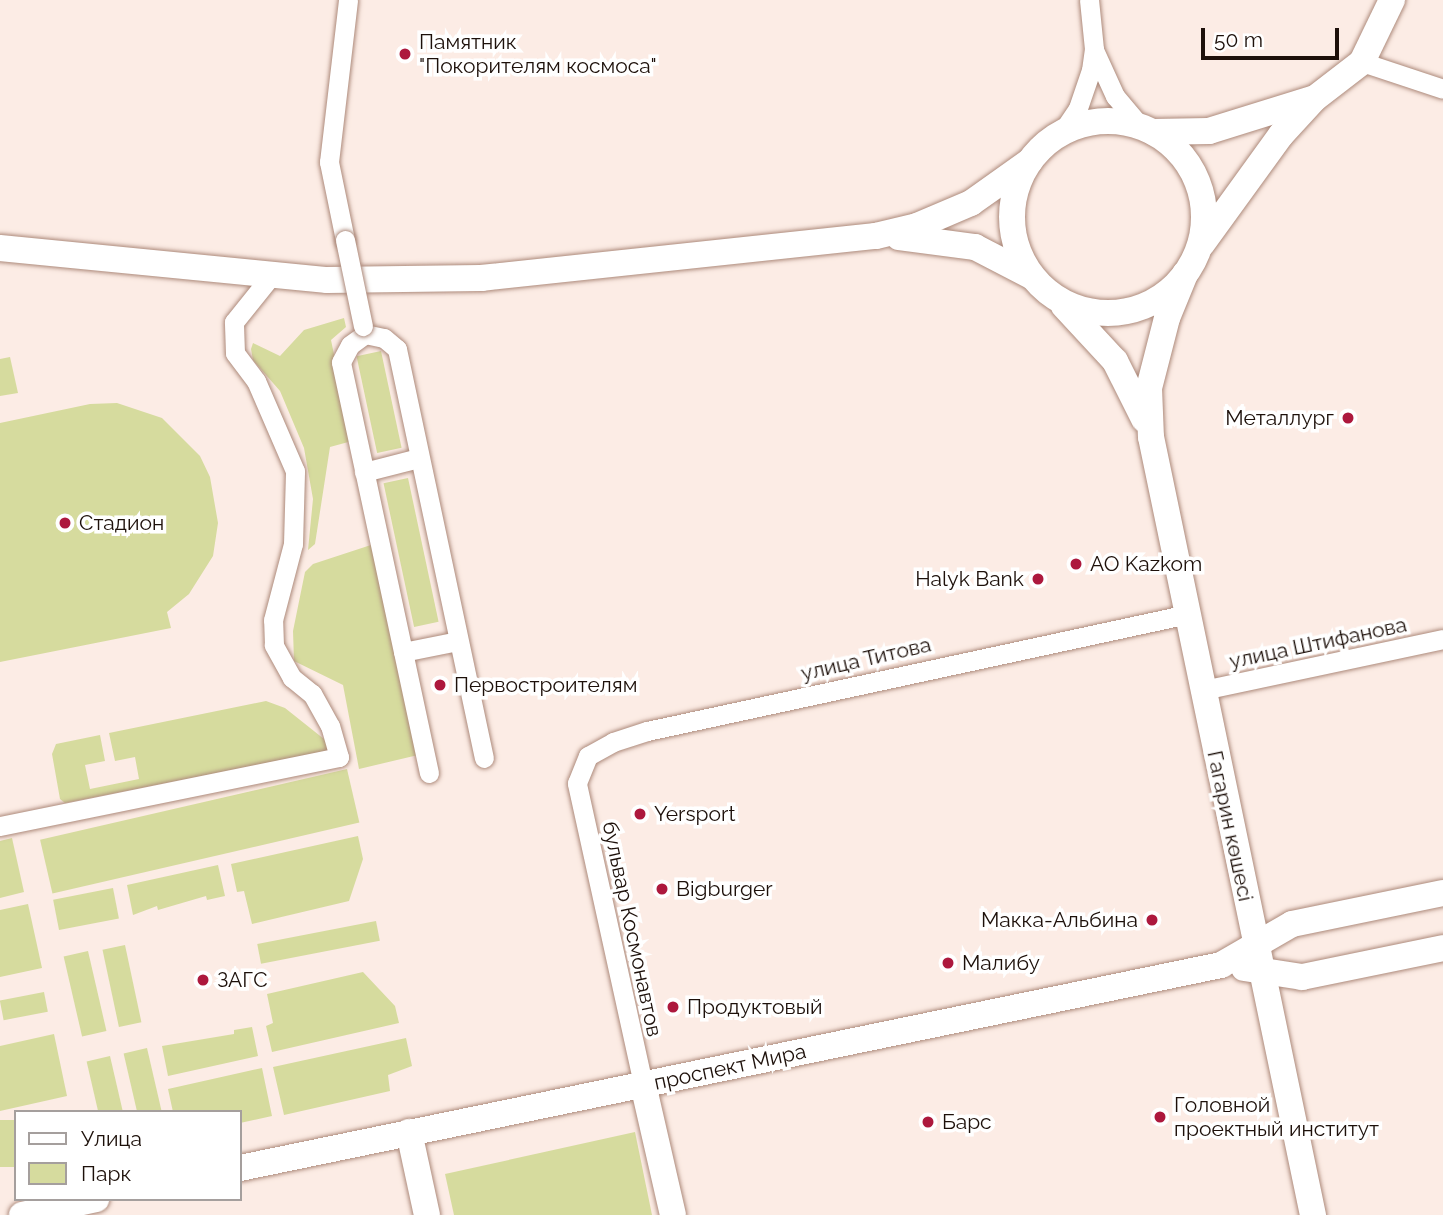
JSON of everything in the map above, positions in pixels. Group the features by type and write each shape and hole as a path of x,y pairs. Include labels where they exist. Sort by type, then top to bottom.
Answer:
{"street":[{"path":"348,0 329,162 364,330"},
{"path":"0,248 327,280 481,278 876,236 917,226 971,203 1030,160 1062,132 1086,89 1094,49 1089,0"},
{"path":"1151,437 1149,388 1167,318 1199,247 1252,172 1314,99 1362,62 1392,0"},
{"path":"1094,49 1115,96 1147,129 1177,150 1196,179 1204,212 1199,247"},
{"path":"1362,62 1443,89"},
{"path":"1062,132 1105,121 1147,129 1209,131 1314,99"},
{"path":"1030,160 1019,178 1011,219 1021,259 1032,277"},
{"path":"876,236 975,247 1032,277 1059,300 1115,361 1151,437"},
{"path":"1059,300 1095,313 1136,310 1155,302 1185,274"},
{"path":"0,826 339,757 330,726 312,695 292,678 274,645 273,620 293,544 295,471 256,381 235,353 234,322 271,275"},
{"path":"364,330 384,338 397,349 484,758"},
{"path":"364,330 350,345 341,362 429,773"},
{"name":"Гагарин көшесі","path":"1151,437 1313,1215"},
{"path":"365,472 419,458"},
{"name":"улица Титова","path":"577,783 580,768 594,752 646,731 1188,614"},
{"name":"улица Штифанова","path":"1203,690 1443,639"},
{"path":"403,652 458,641"},
{"name":"бульвар Космонавтов","path":"577,783 643,1084"},
{"name":"проспект Мира","path":"242,1168 1221,965 1292,924 1443,893"},
{"name":"проспект Мира","path":"1221,965 1302,977 1443,948"},
{"path":"643,1084 673,1215"},
{"path":"409,1132 427,1215"},
{"path":"22,1215 87,1201"}],"green space":[{"path":"344,318 346,327 331,340 352,441 330,447 315,544 308,550 313,499 304,448 280,391 253,360 251,349 253,343 280,356 304,330"},
{"path":"381,351 402,448 377,453 357,356"},
{"path":"10,357 18,393 0,396 0,359"},
{"path":"117,403 162,418 200,456 210,477 218,523 213,556 189,594 167,612 171,628 0,662 0,423 90,404"},
{"path":"408,478 439,622 414,627 384,483"},
{"path":"374,544 418,755 359,769 343,685 294,661 293,631 305,572 313,564"},
{"path":"266,701 285,708 329,743 328,751 65,803 60,799 52,754 56,744 100,735 105,761 85,765 90,789 139,779 135,757 115,761 109,733"},
{"path":"347,769 359,823 52,893 40,840"},
{"path":"358,836 363,859 349,901 252,924 244,891 237,892 231,864"},
{"path":"12,838 24,892 0,898 0,841"},
{"path":"218,865 225,896 207,900 206,896 158,910 157,906 133,915 127,885"},
{"path":"113,888 119,918 59,930 53,900"},
{"path":"28,904 42,968 0,977 0,910"},
{"path":"376,921 380,941 261,964 257,944"},
{"path":"125,945 141,1022 119,1027 103,950"},
{"path":"88,951 106,1031 82,1037 64,957"},
{"path":"363,972 395,1006 399,1023 272,1052 266,1026 273,1023 267,994"},
{"path":"44,992 48,1012 4,1020 0,1001"},
{"path":"252,1027 258,1056 168,1076 162,1046 234,1034 234,1030"},
{"path":"54,1034 67,1096 0,1111 0,1046"},
{"path":"406,1038 412,1066 388,1075 390,1091 284,1115 273,1067"},
{"path":"147,1048 161,1110 137,1110 124,1053"},
{"path":"110,1056 122,1110 98,1110 87,1061"},
{"path":"262,1068 272,1116 242,1123 242,1110 173,1110 168,1089"},
{"path":"0,1120 14,1120 14,1167 0,1167"},
{"path":"635,1132 652,1215 454,1215 445,1174"}],"place":[{"name":"Памятник \"Покорителям космоса\"","path":"405,54"},
{"name":"Металлург","path":"1348,418"},
{"name":"Стадион","path":"65,523"},
{"name":"AO Kazkom","path":"1076,564"},
{"name":"Halyk Bank","path":"1038,579"},
{"name":"Первостроителям","path":"440,685"},
{"name":"Yersport","path":"640,814"},
{"name":"Bigburger","path":"662,889"},
{"name":"Макка-Альбина","path":"1152,920"},
{"name":"Малибу","path":"948,963"},
{"name":"ЗАГС","path":"203,980"},
{"name":"Продуктовый","path":"673,1007"},
{"name":"Головной проектный институт","path":"1160,1117"},
{"name":"Барс","path":"928,1122"}]}
